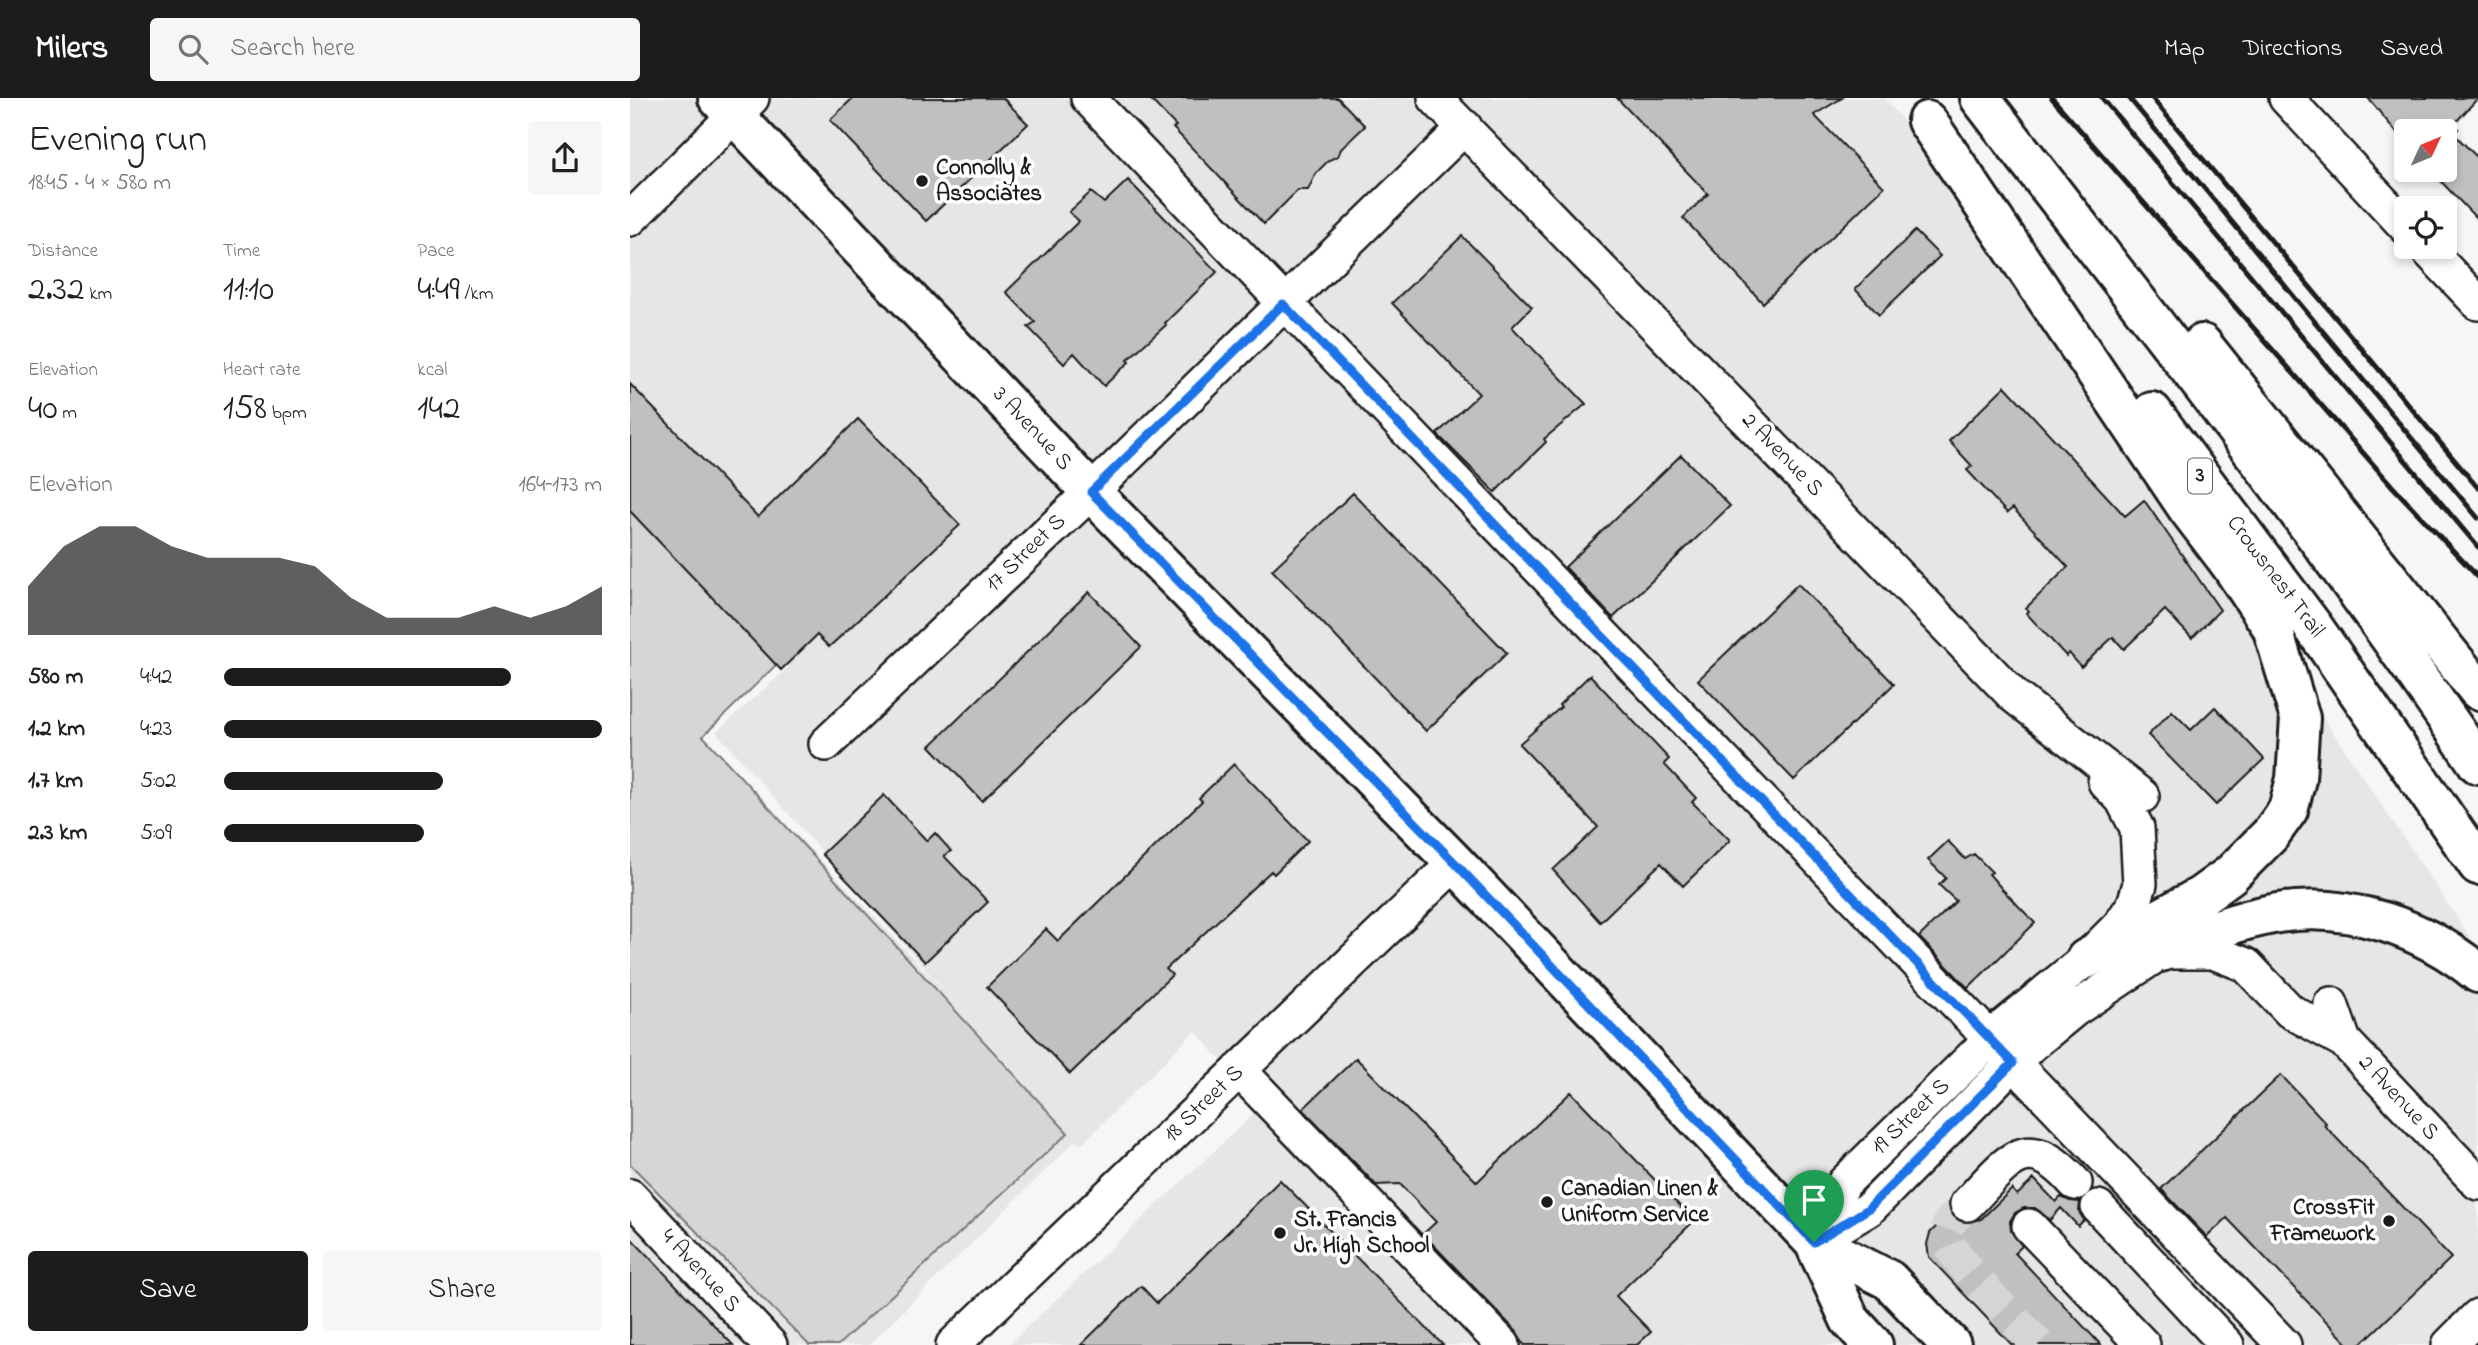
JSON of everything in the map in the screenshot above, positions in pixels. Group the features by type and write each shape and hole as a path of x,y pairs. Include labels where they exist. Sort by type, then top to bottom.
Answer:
{"main road":[{"path":"1980,98 2297,509 2412,667 2478,764"},
{"path":"1980,98 2163,296 2338,511 2478,690"},
{"name":"3 Avenue S","path":"734,104 1091,492 1455,863 1814,1242 1850,1320 1873,1345"},
{"path":"1917,110 2272,628 2300,718 2296,779 2288,810 2270,835 2231,875 2201,896 2086,959"},
{"name":"Crowsnest Trail","path":"1917,110 2109,355 2314,628 2478,865"},
{"path":"2412,667 2478,751"},
{"path":"2161,952 2214,929 2247,919 2280,912 2318,910 2396,926 2459,957 2478,973"},
{"name":"3 Avenue S","path":"1814,1242 1889,1280 1951,1345"}],"street":[{"path":"1088,98 2284,1345"},
{"name":"2 Avenue S","path":"1435,98 2014,696 2143,796"},
{"path":"2286,98 2394,213"},
{"path":"630,219 734,104"},
{"name":"17 Street S","path":"826,744 1091,492 1465,127"},
{"path":"2436,259 2478,303"},
{"name":"19 Street S","path":"1814,1242 1844,1183 1990,1039 2086,959 2120,925 2134,904 2140,884 2137,828 2122,799 2014,696"},
{"name":"18 Street S","path":"953,1345 1455,863"},
{"path":"2161,952 2213,952 2246,965 2290,1011 2344,1041"},
{"name":"19 Street S","path":"1814,1242 1868,1209 2013,1063 2074,1010 2116,979 2161,952"},
{"name":"2 Avenue S","path":"2331,1004 2344,1041 2478,1183"},
{"path":"1239,1070 1503,1345"},
{"path":"1967,1204 2012,1159 2026,1153 2038,1154 2054,1163 2075,1183"},
{"name":"4 Avenue S","path":"630,1196 770,1345"},
{"path":"2098,1208 2227,1345"},
{"path":"2029,1226 2143,1345"},
{"path":"2449,1345 2478,1316"}],"shaded area":[{"path":"630,98 1884,98 1924,146 2251,610 2478,949 2478,1345 1008,1345 1262,1106 1195,1031 1081,1145 1076,1140 869,1345 630,1345 630,510 778,663 703,736 953,1000 716,732 790,666 630,503"},
{"path":"630,510 778,663 703,736 1068,1133 838,1345 809,1345 630,1164"}],"building":[{"path":"853,98 1003,98 1028,124 926,221 830,120"},
{"path":"1149,98 1338,98 1365,126 1341,149 1338,156 1329,160 1316,173 1308,190 1298,190 1264,224 1173,128 1176,126"},
{"path":"1617,98 1842,98 1814,115 1884,187 1763,303 1683,218 1708,194"},
{"path":"2368,98 2478,98 2457,121 2394,119 2394,129"},
{"path":"2457,137 2478,158 2478,220 2442,182 2457,182"},
{"path":"1128,180 1217,272 1104,386 1074,353 1064,364 1028,327 1035,322 1006,292 1079,221 1069,212 1091,192 1104,203"},
{"path":"1915,231 1940,256 1879,315 1855,289"},
{"path":"1462,236 1532,307 1512,327 1586,404 1544,439 1546,442 1495,492 1437,434 1479,394 1392,303"},
{"path":"630,384 758,517 858,419 960,525 829,647 817,635 781,670 630,511"},
{"path":"2005,386 2125,516 2144,500 2220,610 2192,638 2165,610 2124,649 2113,637 2081,667 2069,653 2066,656 2026,613 2029,611 2026,608 2068,567 2013,508 2007,513 1967,470 1972,466 1949,441"},
{"path":"1681,455 1730,506 1613,618 1565,567"},
{"path":"1353,493 1507,653 1426,731 1272,570"},
{"path":"1798,584 1894,684 1794,780 1698,680"},
{"path":"1089,592 1141,647 982,801 930,746"},
{"path":"1590,675 1669,759 1664,764 1696,798 1692,802 1730,840 1683,886 1661,863 1600,922 1553,870 1598,827 1519,744 1561,707 1559,705"},
{"path":"2215,707 2264,759 2216,805 2148,735 2172,711 2191,730"},
{"path":"1234,764 1308,841 1274,874 1271,871 1166,969 1172,975 1070,1074 987,987 1046,929 1058,941 1202,801 1199,798"},
{"path":"884,795 927,841 935,833 951,851 944,856 988,902 925,962 822,854"},
{"path":"1948,841 1965,859 1974,854 1992,872 1989,874 2002,889 2035,923 1968,988 1919,937 1956,901 1939,885 1946,878 1928,860"},
{"name":"Canadian Linen & Uniform Service","path":"1356,1058 1477,1182 1571,1092 1694,1221 1616,1296 1651,1332 1637,1345 1524,1345 1517,1332 1423,1234 1436,1222 1400,1184 1376,1185 1303,1109"},
{"path":"2281,1075 2326,1123 2324,1125 2451,1258 2360,1345 2349,1345 2227,1218 2207,1237 2161,1189"},
{"path":"2034,1179 2056,1202 2061,1197 2080,1202 2079,1212 2084,1220 2078,1226 2061,1208 2050,1220 2035,1208 2024,1208 2015,1213 2010,1221 2011,1231 2022,1246 2015,1253 2101,1345 2012,1345 1929,1257 1927,1244 1930,1233 1950,1212 1963,1223 1981,1219 2012,1189 2017,1195"},
{"name":"St. Francis Jr. High School","path":"1280,1180 1443,1345 1081,1345 1141,1286 1157,1303"},
{"path":"630,1237 733,1345 630,1345"}],"tunnel":[{"path":"1967,1204 1948,1226 1946,1234 1949,1244 1971,1274 2039,1345"}],"railway":[{"path":"2052,98 2393,487 2478,577"},
{"path":"2102,98 2478,547"},
{"path":"2129,98 2478,518"},
{"path":"2152,98 2478,488"}],"place":[{"name":"Connolly & Associates","path":"922,181"},
{"name":"Canadian Linen & Uniform Service","path":"1547,1202"},
{"name":"CrossFit Framework","path":"2389,1221"},
{"name":"St. Francis Jr. High School","path":"1280,1233"}],"route":[{"path":"1283,304 2013,1063 1868,1209 1814,1242 1455,863 1091,492 1283,304"}]}
